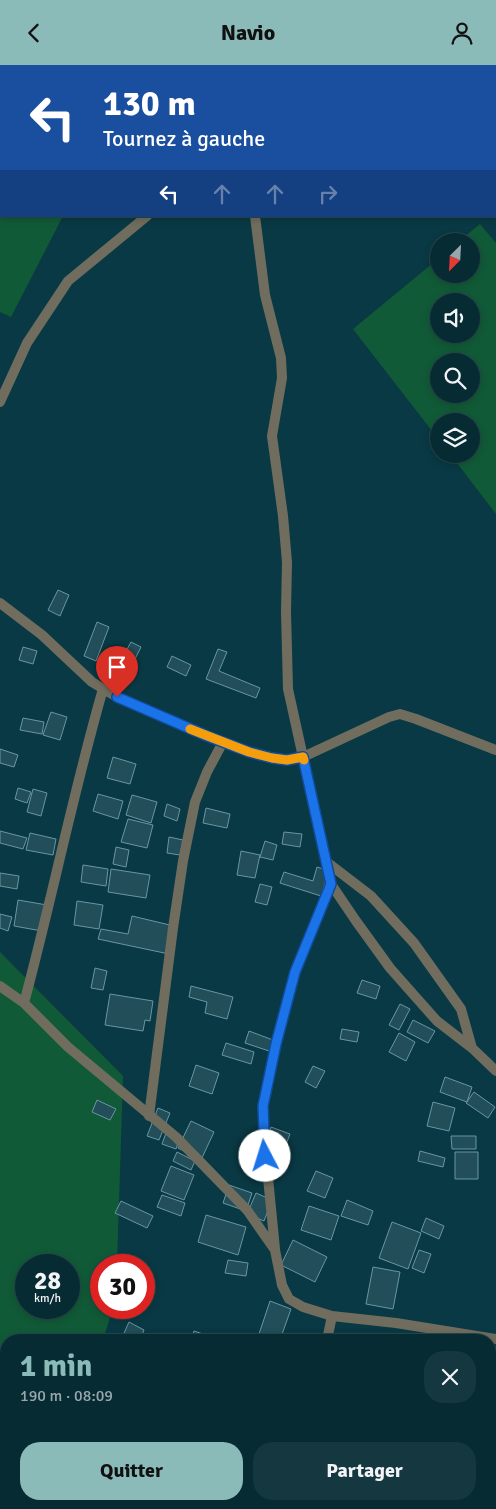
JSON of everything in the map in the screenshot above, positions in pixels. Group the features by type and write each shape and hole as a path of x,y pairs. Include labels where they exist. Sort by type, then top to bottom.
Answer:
{"street":[{"path":"0,402 27,343 68,281 146,217"},
{"path":"255,217 265,295 281,358 282,378 272,436 287,562 286,639 288,689 328,863 331,884 390,968 437,1021 472,1048 496,1071"},
{"path":"0,603 42,635 92,682 117,697 223,741 272,758 287,760 303,757 384,719 400,714 496,750"},
{"path":"24,1003 83,757 103,689"},
{"path":"149,1116 183,861 195,802 207,772 223,741"},
{"path":"328,863 371,896 414,943 461,1009 472,1048"},
{"path":"331,884 295,972 263,1106 264,1137 275,1250 282,1285 289,1299 303,1307 332,1316 396,1323 465,1334"},
{"path":"0,986 24,1003 68,1047 176,1137 247,1210 275,1250"},
{"path":"328,1334 332,1316"}],"green space":[{"path":"0,217 62,217 11,317 0,312"},
{"path":"480,224 496,243 496,514 457,463 480,463 480,413 430,413 430,428 353,329 430,265 430,283 480,283 480,233 469,233"},
{"path":"0,952 123,1076 117,1254 90,1254 90,1319 110,1319 105,1334 0,1334"}],"building":[{"path":"58,590 69,595 60,616 48,610"},
{"path":"97,622 109,627 96,661 84,656"},
{"path":"131,642 141,647 131,667 120,662"},
{"path":"23,647 37,651 33,664 19,660"},
{"path":"218,649 227,652 219,671 260,688 256,698 206,679"},
{"path":"172,656 191,665 186,676 167,667"},
{"path":"51,712 67,717 60,740 43,735"},
{"path":"23,718 44,722 42,734 20,730"},
{"path":"0,749 18,755 14,767 0,763"},
{"path":"113,757 136,764 130,784 107,778"},
{"path":"18,788 31,792 27,803 15,799"},
{"path":"33,789 47,793 41,816 27,812"},
{"path":"98,794 123,801 118,819 93,811"},
{"path":"132,795 157,802 151,823 126,815"},
{"path":"167,804 180,809 177,821 164,816"},
{"path":"206,808 230,814 227,828 203,823"},
{"path":"128,819 153,825 147,848 121,842"},
{"path":"0,831 27,838 23,849 0,843"},
{"path":"284,832 302,834 300,847 282,844"},
{"path":"30,833 56,839 53,855 26,850"},
{"path":"169,837 183,840 180,855 167,853"},
{"path":"265,841 277,845 273,860 260,857"},
{"path":"116,847 129,850 126,867 113,864"},
{"path":"241,851 260,855 255,878 237,875"},
{"path":"83,865 108,869 106,886 81,882"},
{"path":"317,867 329,871 321,896 280,883 284,872 313,881"},
{"path":"111,869 150,875 146,898 108,892"},
{"path":"0,873 19,876 17,889 0,886"},
{"path":"260,884 272,887 267,905 255,902"},
{"path":"18,900 47,905 42,931 14,926"},
{"path":"77,901 103,905 99,929 74,925"},
{"path":"0,914 12,917 8,931 0,928"},
{"path":"132,916 174,926 169,954 98,939 101,929 128,934"},
{"path":"95,968 107,971 103,990 91,988"},
{"path":"362,980 380,986 376,999 357,993"},
{"path":"191,986 233,997 227,1019 205,1013 207,1002 189,997"},
{"path":"110,994 153,1001 150,1021 145,1020 143,1031 105,1025"},
{"path":"400,1004 410,1009 399,1030 389,1025"},
{"path":"413,1020 435,1031 428,1043 407,1032"},
{"path":"342,1029 359,1032 357,1042 340,1039"},
{"path":"249,1031 273,1040 269,1051 245,1043"},
{"path":"399,1033 415,1042 406,1061 389,1052"},
{"path":"226,1043 254,1052 251,1064 222,1055"},
{"path":"196,1065 219,1073 212,1094 189,1086"},
{"path":"313,1066 325,1071 316,1088 305,1082"},
{"path":"445,1077 472,1087 467,1102 440,1092"},
{"path":"474,1092 495,1107 488,1118 466,1103"},
{"path":"97,1100 116,1109 110,1120 92,1112"},
{"path":"433,1102 455,1108 449,1131 427,1126"},
{"path":"158,1108 170,1113 159,1140 147,1136"},
{"path":"191,1121 214,1132 201,1160 178,1148"},
{"path":"271,1127 290,1134 282,1155 263,1149"},
{"path":"166,1133 180,1137 176,1149 162,1144"},
{"path":"451,1136 476,1136 476,1149 452,1149"},
{"path":"420,1151 445,1158 443,1167 418,1161"},
{"path":"177,1152 195,1161 191,1170 173,1161"},
{"path":"455,1152 478,1152 478,1179 455,1179"},
{"path":"247,1154 259,1157 256,1169 244,1166"},
{"path":"171,1166 194,1175 184,1200 161,1191"},
{"path":"316,1171 333,1178 325,1198 307,1191"},
{"path":"229,1185 252,1193 246,1211 223,1203"},
{"path":"256,1193 272,1200 264,1221 247,1214"},
{"path":"162,1195 185,1203 181,1216 157,1207"},
{"path":"347,1200 373,1211 368,1225 341,1216"},
{"path":"121,1201 153,1216 147,1228 115,1213"},
{"path":"309,1206 339,1216 331,1240 301,1230"},
{"path":"206,1215 246,1227 238,1255 198,1242"},
{"path":"426,1218 444,1226 439,1239 421,1231"},
{"path":"392,1222 421,1233 408,1269 379,1258"},
{"path":"293,1240 327,1257 315,1282 281,1265"},
{"path":"419,1250 431,1254 424,1273 412,1268"},
{"path":"228,1260 248,1263 246,1276 225,1273"},
{"path":"373,1267 400,1272 393,1309 366,1304"},
{"path":"270,1301 291,1309 282,1334 259,1334"},
{"path":"129,1322 144,1330 142,1334 124,1334"}],"slow traffic":[{"path":"190,729 249,752 287,760 303,757 304,760"}],"route":[{"path":"117,697 249,752 287,760 303,757 328,863 331,884 310,931 295,972 276,1044 263,1106 265,1156"}]}
